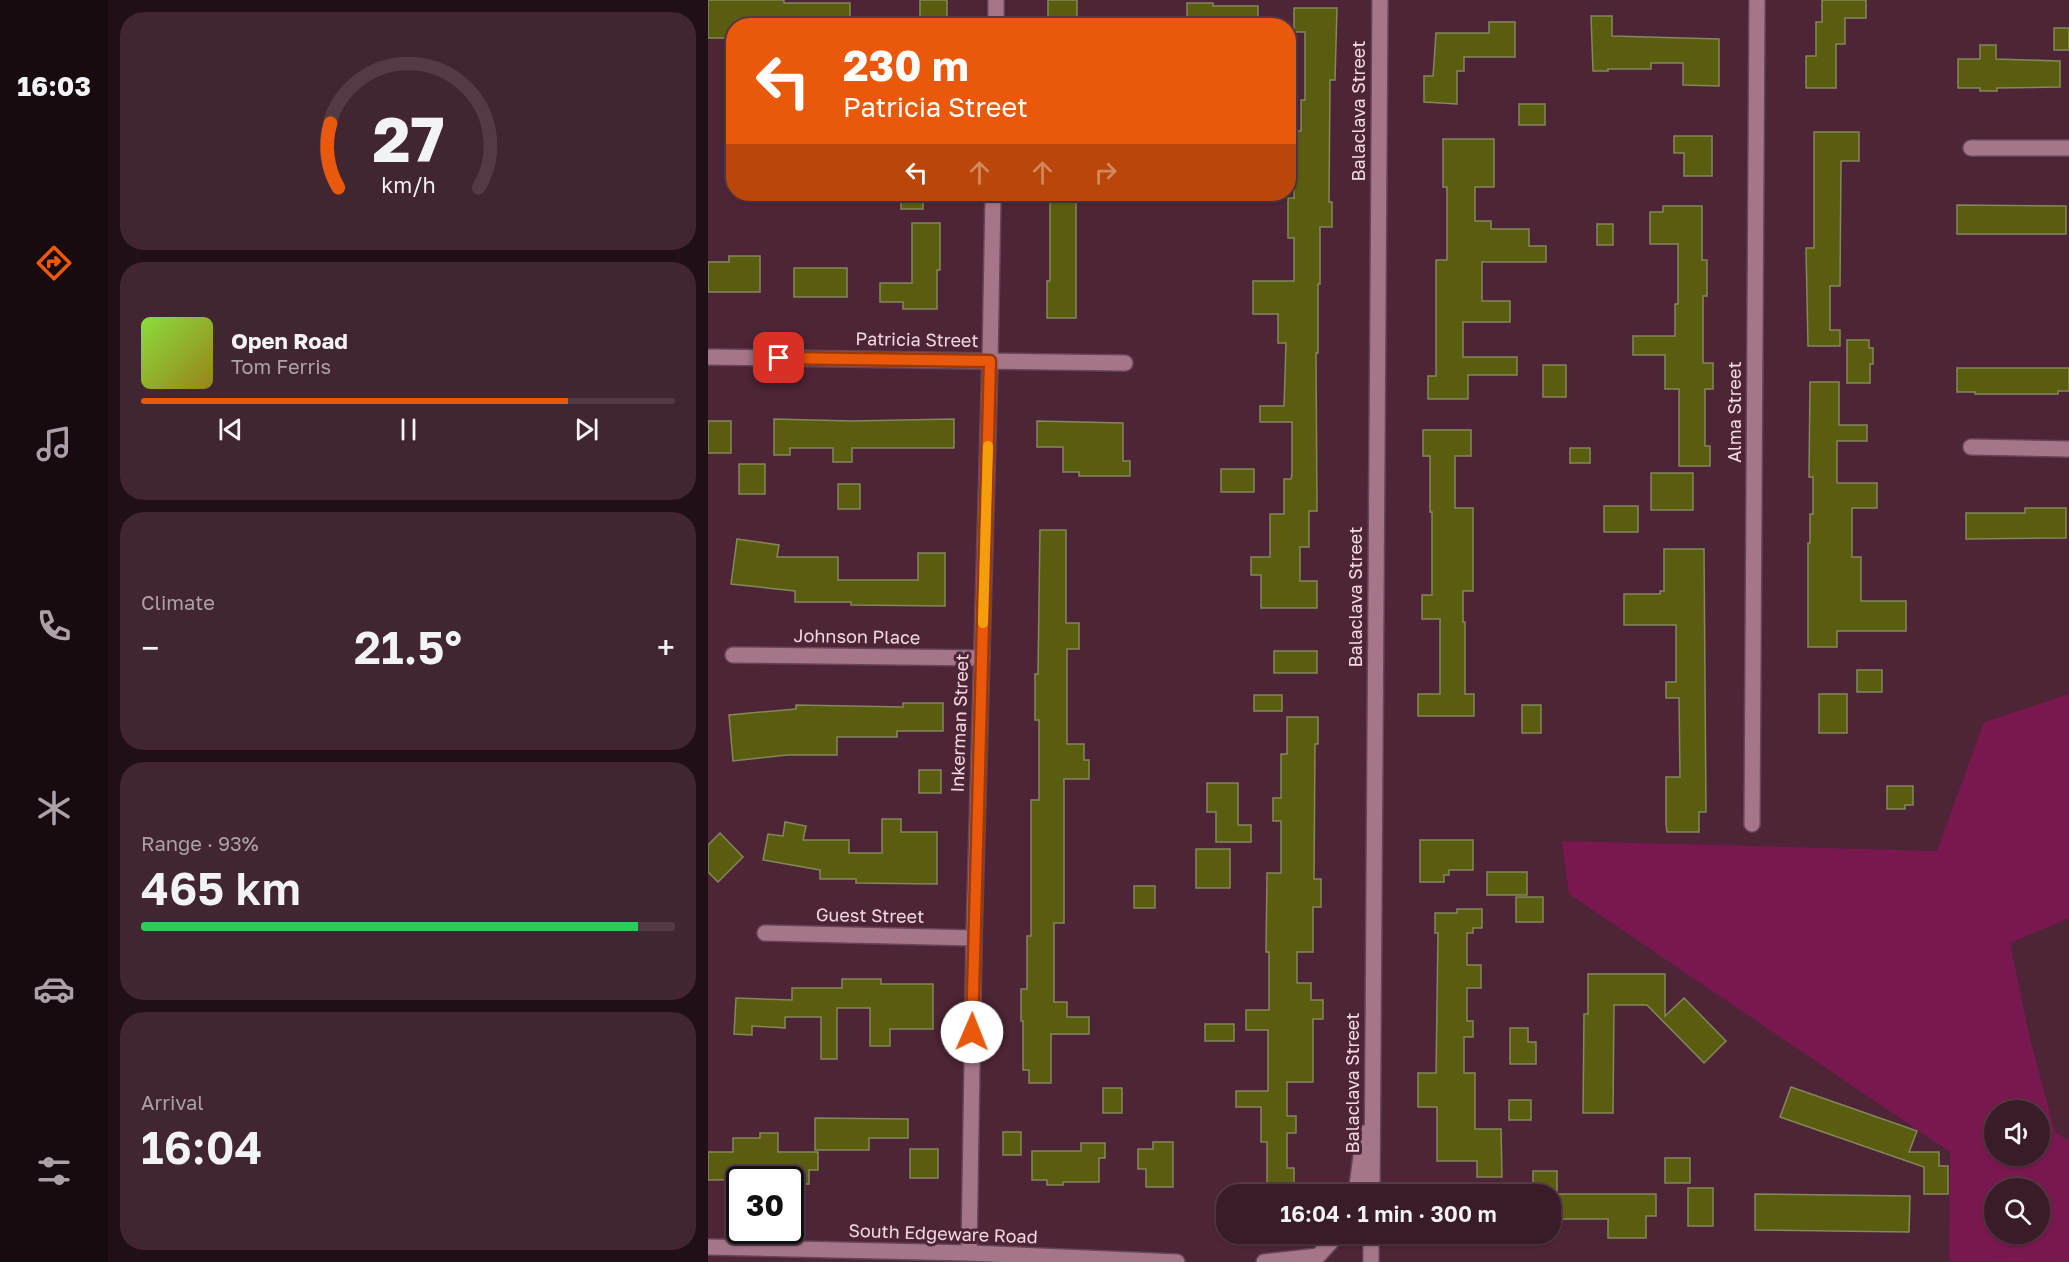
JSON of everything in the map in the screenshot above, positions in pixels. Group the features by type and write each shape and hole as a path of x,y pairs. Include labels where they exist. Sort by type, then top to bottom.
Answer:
{"street":[{"path":"996,0 996,18"},
{"name":"Balaclava Street","path":"1372,1184 1380,0"},
{"name":"Alma Street","path":"1752,824 1757,0"},
{"path":"1971,148 2069,148"},
{"name":"Inkerman Street","path":"969,1253 974,938 993,201"},
{"name":"Patricia Street","path":"708,357 1125,363"},
{"path":"1971,447 2069,448"},
{"name":"Johnson Place","path":"733,655 982,658"},
{"name":"Guest Street","path":"765,933 974,938"},
{"path":"1357,1184 1372,1083"},
{"path":"1264,1262 1318,1256 1329,1244"},
{"path":"1371,1244 1371,1262"},
{"name":"South Edgeware Road","path":"708,1247 762,1255 969,1253 1177,1262"}],"shaded area":[{"path":"2069,694 2069,918 2010,943 2030,1039 2046,1100 1984,1100 1984,1166 2050,1166 2050,1113 2055,1132 2069,1141 2069,1262 1949,1261 1950,1152 1569,894 1562,841 1937,851 1984,722"}],"building":[{"path":"708,0 850,3 850,18 726,18 726,38 708,38"},
{"path":"920,0 947,0 947,18 920,18"},
{"path":"1048,0 1077,0 1077,18 1048,18"},
{"path":"1822,0 1866,0 1866,18 1845,18 1845,44 1836,44 1836,88 1806,88 1806,56 1816,56 1816,22 1822,22"},
{"path":"1187,3 1213,3 1213,6 1258,6 1258,18 1187,18"},
{"path":"1294,8 1337,8 1335,80 1330,80 1329,202 1332,202 1332,227 1320,227 1318,353 1316,353 1317,511 1309,511 1309,547 1300,547 1300,581 1317,581 1317,608 1261,608 1261,575 1251,575 1251,557 1270,557 1270,514 1284,514 1284,479 1291,479 1292,474 1292,422 1260,422 1260,406 1284,406 1286,343 1278,343 1278,314 1253,314 1253,281 1294,281 1294,238 1288,238 1288,201 1296,201 1296,131 1301,131 1301,100 1305,100 1305,32 1296,32 1296,18 1294,18"},
{"path":"1591,16 1612,16 1612,36 1719,39 1719,86 1683,85 1683,63 1651,63 1651,69 1593,71"},
{"path":"1489,22 1515,22 1515,57 1464,57 1464,71 1457,71 1457,104 1424,102 1424,76 1433,76 1436,33 1489,33"},
{"path":"2054,28 2069,28 2069,50 2054,50"},
{"path":"1980,45 1996,45 1996,59 2060,61 2060,87 1997,88 1997,91 1958,88 1958,59 1980,59"},
{"path":"1519,104 1545,104 1545,125 1519,125"},
{"path":"1814,132 1859,132 1859,161 1841,161 1840,286 1830,286 1830,330 1840,330 1840,346 1808,346 1806,248 1814,248"},
{"path":"1674,136 1712,136 1712,176 1684,176 1684,153 1674,153"},
{"path":"1443,139 1494,139 1494,187 1475,187 1475,221 1491,221 1491,229 1529,229 1529,246 1546,246 1546,262 1482,262 1482,301 1510,301 1510,322 1463,322 1463,357 1517,357 1517,375 1468,375 1468,399 1428,399 1428,376 1436,376 1436,260 1447,260 1447,187 1443,187"},
{"path":"901,201 923,201 923,209 901,209"},
{"path":"1050,201 1076,201 1076,318 1047,318 1047,281 1050,281"},
{"path":"1957,205 2066,206 2066,234 1957,234"},
{"path":"1663,206 1702,206 1702,260 1707,260 1707,296 1703,296 1703,363 1713,363 1713,389 1705,389 1705,446 1710,446 1710,466 1679,466 1679,389 1665,389 1665,355 1633,355 1633,336 1675,336 1675,304 1678,304 1678,244 1650,244 1650,212 1663,212"},
{"path":"912,223 940,223 937,309 903,309 903,302 880,302 880,283 912,283"},
{"path":"1597,224 1613,224 1613,245 1597,245"},
{"path":"729,256 760,256 760,292 708,292 708,262 729,262"},
{"path":"794,268 847,268 847,297 794,297"},
{"path":"1847,340 1869,340 1869,348 1873,348 1870,383 1847,383"},
{"path":"1543,365 1566,365 1566,397 1543,397"},
{"path":"1957,368 2069,368 2069,391 2058,391 2058,394 1957,392"},
{"path":"1810,382 1839,382 1839,425 1867,425 1867,441 1837,441 1837,483 1877,483 1877,508 1852,508 1852,557 1861,557 1861,601 1906,601 1906,631 1837,631 1837,647 1808,647 1808,543 1810,543 1810,514 1813,514 1813,477 1809,477"},
{"path":"774,419 852,421 954,419 954,448 852,448 852,462 833,462 833,448 790,448 790,455 774,455"},
{"path":"708,421 731,421 731,453 708,453"},
{"path":"1037,421 1123,423 1123,461 1130,461 1130,476 1079,476 1079,472 1063,472 1063,447 1037,447"},
{"path":"1423,430 1471,430 1471,456 1455,456 1455,508 1473,508 1473,591 1463,591 1463,622 1465,622 1465,694 1474,694 1474,716 1418,716 1418,694 1440,694 1440,619 1422,619 1422,595 1432,595 1430,456 1423,456"},
{"path":"1570,448 1590,448 1590,463 1570,463"},
{"path":"739,464 765,464 765,494 739,494"},
{"path":"1221,469 1254,469 1254,492 1221,492"},
{"path":"1651,473 1693,473 1693,510 1651,510"},
{"path":"838,484 860,484 860,509 838,509"},
{"path":"1604,506 1638,506 1638,532 1604,532"},
{"path":"2025,508 2066,508 2066,538 1966,539 1966,513 2025,513"},
{"path":"1040,530 1066,530 1066,623 1079,623 1079,649 1067,649 1067,744 1084,744 1084,760 1089,760 1089,779 1064,779 1064,923 1054,923 1054,1002 1067,1002 1067,1017 1089,1017 1089,1034 1051,1034 1051,1083 1029,1083 1029,1070 1023,1070 1021,989 1027,989 1027,936 1031,936 1031,800 1039,800 1039,720 1035,720 1035,674 1038,674"},
{"path":"737,539 779,545 777,557 838,557 838,580 918,580 918,553 945,553 945,606 795,602 795,591 731,584"},
{"path":"1664,549 1704,549 1706,812 1699,812 1699,832 1667,832 1666,825 1666,777 1680,777 1679,698 1666,698 1666,682 1676,682 1676,625 1624,625 1624,594 1660,594 1660,591 1664,591"},
{"path":"1274,651 1317,651 1317,673 1274,673"},
{"path":"1857,670 1882,670 1882,692 1857,692"},
{"path":"1819,694 1847,694 1847,733 1819,733"},
{"path":"1254,695 1282,695 1282,711 1254,711"},
{"path":"903,703 943,703 943,731 897,731 897,737 837,737 837,755 787,755 733,761 729,715 796,709 796,705 903,707"},
{"path":"1522,705 1541,705 1541,733 1522,733"},
{"path":"1287,717 1318,717 1318,744 1315,744 1314,879 1321,879 1321,907 1313,907 1313,952 1297,952 1297,983 1311,983 1311,1000 1323,1000 1323,1019 1313,1019 1313,1082 1287,1082 1287,1116 1296,1116 1296,1133 1287,1133 1287,1168 1294,1168 1294,1184 1267,1184 1267,1142 1261,1142 1261,1107 1236,1107 1236,1091 1268,1091 1268,1030 1246,1030 1246,1010 1269,1010 1269,952 1266,952 1267,873 1281,873 1281,821 1273,821 1273,798 1281,798 1281,754 1287,754"},
{"path":"919,770 941,770 941,793 919,793"},
{"path":"1207,783 1238,783 1238,825 1251,825 1251,842 1216,842 1216,812 1207,812"},
{"path":"1887,786 1913,786 1913,805 1905,805 1905,809 1887,809"},
{"path":"882,819 901,819 901,832 937,832 937,884 856,883 856,879 820,879 820,870 763,860 768,834 783,836 785,822 806,826 803,840 849,840 849,853 882,853"},
{"path":"720,833 743,857 718,882 708,872 708,845"},
{"path":"1420,840 1473,840 1473,870 1449,870 1449,875 1444,875 1444,882 1420,882"},
{"path":"1196,849 1230,849 1230,888 1196,888"},
{"path":"1487,872 1527,872 1527,895 1487,895"},
{"path":"1134,886 1155,886 1155,908 1134,908"},
{"path":"1516,897 1543,897 1543,922 1516,922"},
{"path":"1457,909 1482,909 1482,928 1473,928 1473,933 1467,933 1467,965 1481,965 1481,988 1467,988 1467,1021 1473,1021 1473,1037 1464,1037 1464,1073 1475,1073 1475,1129 1501,1129 1502,1177 1477,1177 1477,1161 1437,1161 1437,1107 1418,1107 1418,1073 1436,1073 1438,933 1435,933 1435,913 1457,913"},
{"path":"1588,974 1665,974 1665,1016 1684,998 1726,1041 1704,1063 1647,1005 1614,1005 1613,1113 1583,1113 1584,1014 1588,1014"},
{"path":"842,979 881,979 881,984 933,984 933,1029 890,1029 890,1046 870,1046 870,1008 837,1008 837,1059 821,1059 821,1017 785,1017 785,1028 752,1026 752,1035 734,1034 736,998 792,1000 792,988 842,988"},
{"path":"1205,1024 1234,1024 1234,1041 1205,1041"},
{"path":"1510,1028 1528,1028 1528,1042 1536,1042 1536,1064 1510,1064"},
{"path":"1791,1087 1917,1131 1909,1152 1939,1152 1939,1166 1948,1166 1948,1194 1924,1194 1924,1167 1780,1117"},
{"path":"1103,1088 1122,1088 1122,1113 1103,1113"},
{"path":"1509,1100 1531,1100 1531,1120 1509,1120"},
{"path":"815,1118 908,1119 908,1138 869,1138 869,1150 815,1150"},
{"path":"1003,1132 1021,1132 1021,1155 1003,1155"},
{"path":"760,1133 778,1133 778,1152 818,1152 818,1170 809,1170 809,1184 804,1184 804,1166 726,1166 726,1180 708,1180 708,1152 733,1152 733,1138 760,1138"},
{"path":"1153,1142 1173,1142 1173,1187 1146,1187 1146,1169 1138,1169 1138,1149 1153,1149"},
{"path":"1081,1143 1105,1143 1105,1158 1099,1158 1099,1182 1063,1182 1063,1185 1047,1185 1047,1180 1032,1180 1032,1151 1081,1151"},
{"path":"910,1149 938,1149 938,1178 910,1178"},
{"path":"1665,1158 1690,1158 1690,1183 1665,1183"},
{"path":"1533,1171 1557,1171 1557,1184 1533,1184"},
{"path":"1688,1188 1713,1188 1713,1226 1688,1226"},
{"path":"1561,1194 1656,1194 1656,1216 1646,1216 1646,1238 1608,1238 1608,1219 1561,1219"},
{"path":"1755,1194 1910,1196 1909,1232 1755,1230"}],"slow traffic":[{"path":"983,623 988,446"}],"route":[{"path":"779,358 990,361 972,1032"}]}
